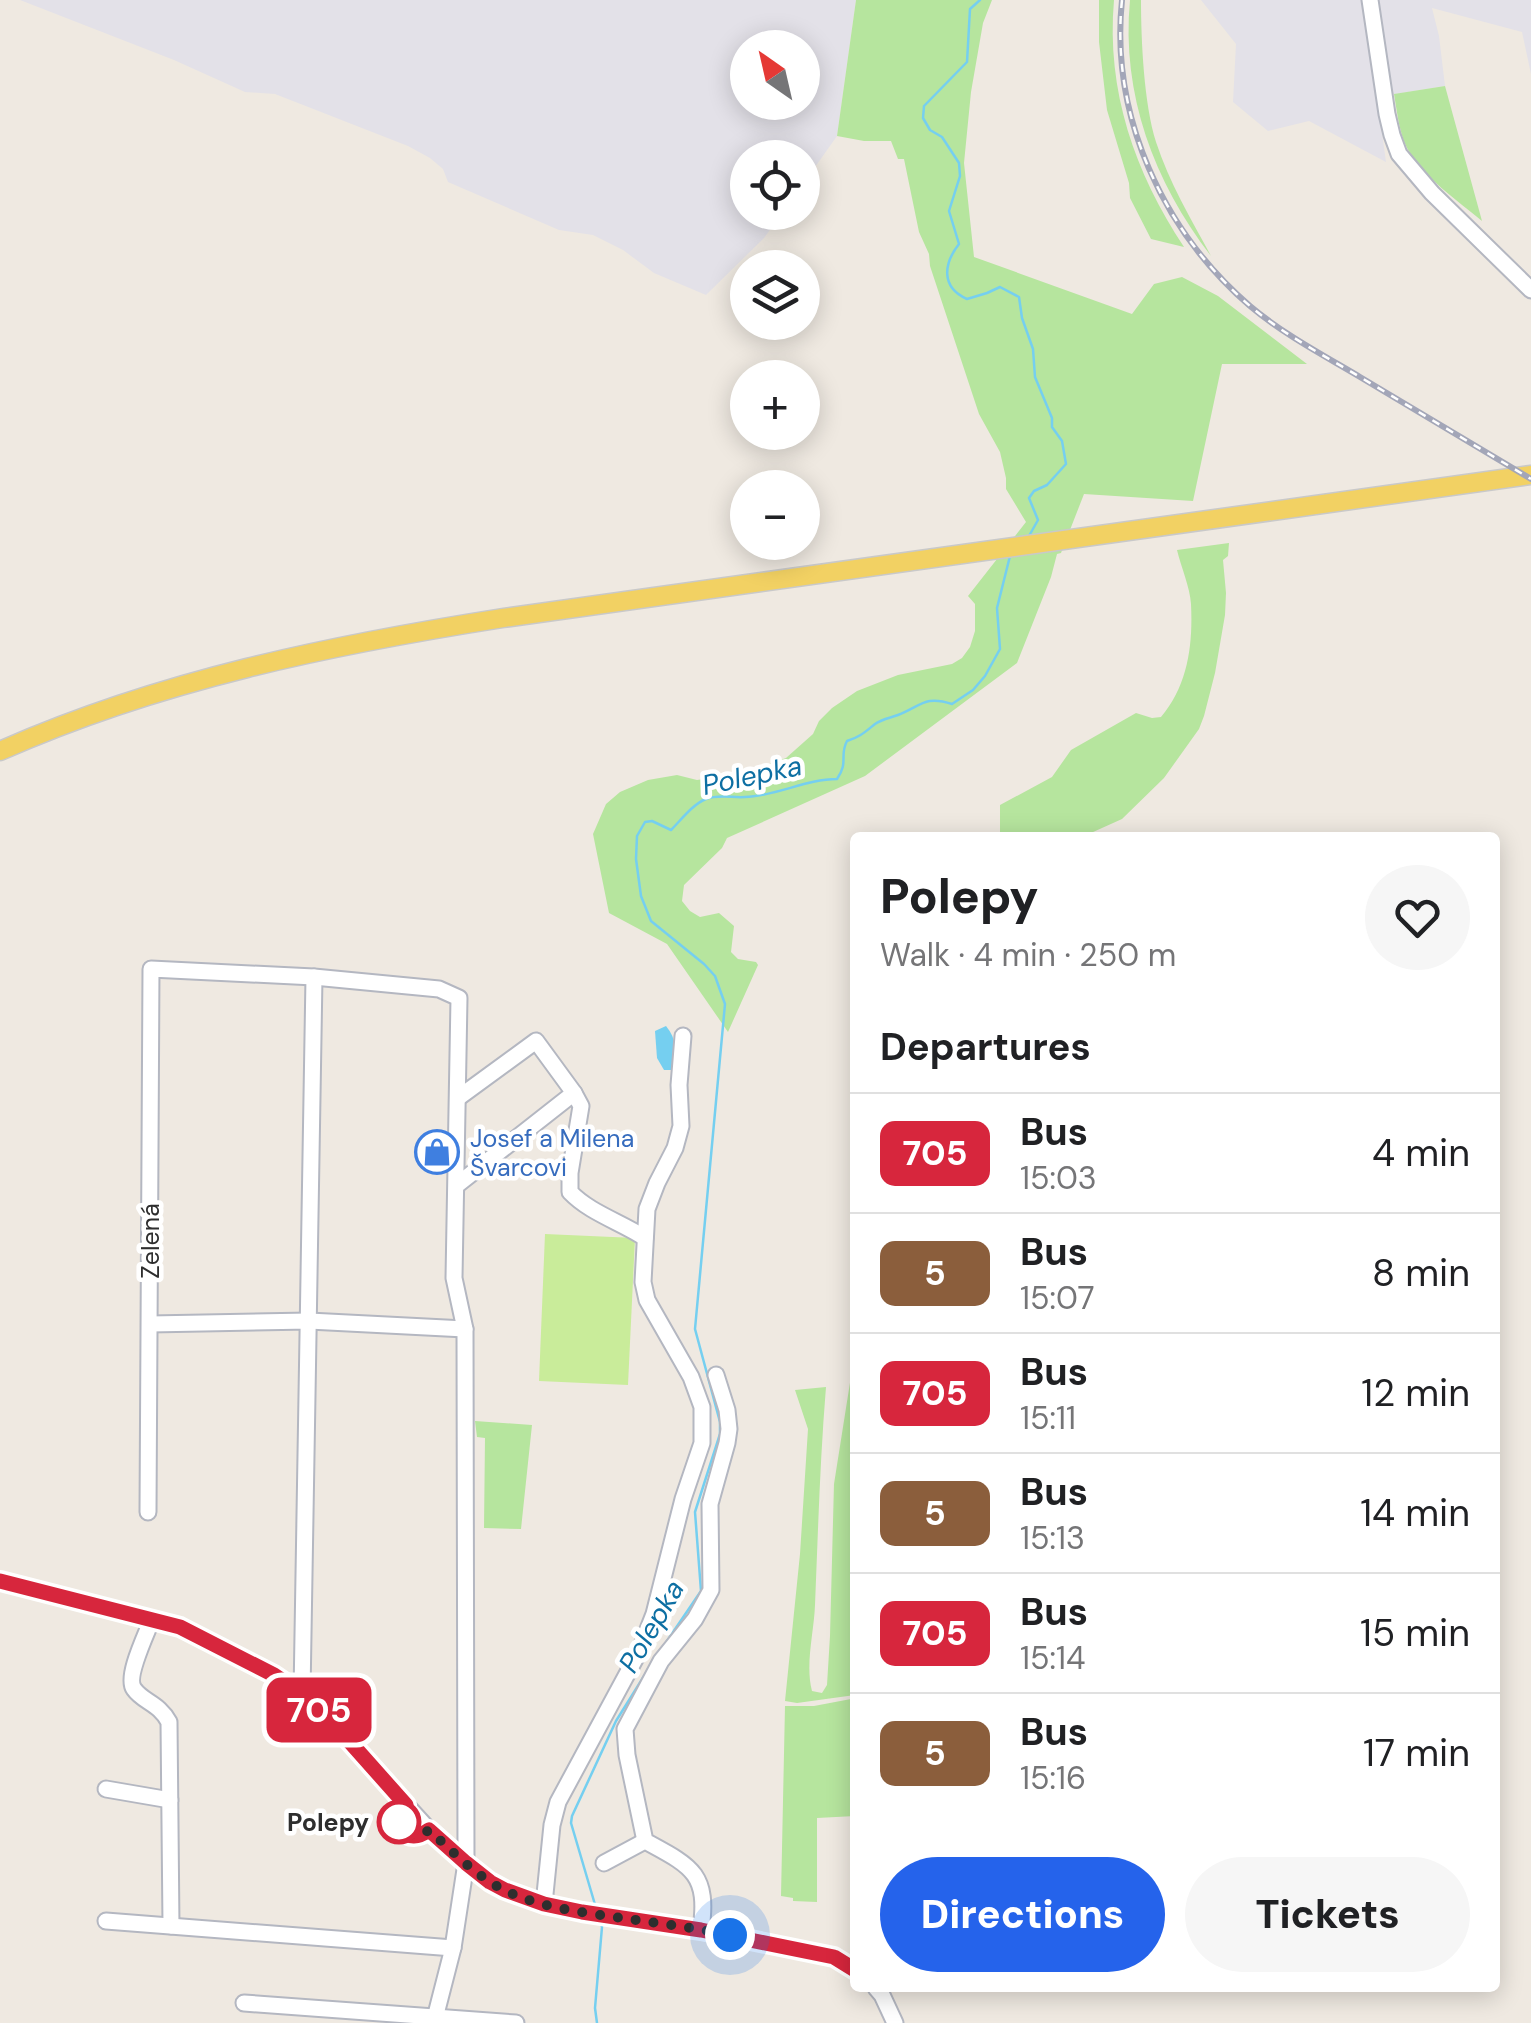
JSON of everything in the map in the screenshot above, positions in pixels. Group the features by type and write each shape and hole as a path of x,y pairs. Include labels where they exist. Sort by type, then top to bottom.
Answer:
{"main road":[{"path":"0,752 102,711 174,688 325,649 486,621 1531,475"}],"street":[{"path":"1370,0 1392,135 1406,163 1531,290"},
{"name":"Zelená","path":"148,1512 151,969 314,977"},
{"path":"302,1694 314,977 438,989 459,998 454,1278 465,1330 466,1863 453,1948 434,2018"},
{"path":"683,1036 681,1126 647,1209 643,1282 647,1300 685,1364 702,1406 700,1492 709,1526 712,1582 695,1619 661,1662 625,1728 645,1841 694,1873 704,1896 701,1930"},
{"path":"458,1098 536,1041 581,1106 570,1192 581,1203 646,1238"},
{"path":"456,1186 574,1092"},
{"path":"150,1324 310,1322 465,1330"},
{"path":"544,1904 558,1802 640,1650 700,1492 728,1443 727,1410 716,1376"},
{"path":"0,1581 180,1627 274,1675 334,1724 406,1805 400,1815 403,1832 420,1836 429,1830 497,1886 544,1904 834,1957 850,1967"},
{"path":"152,1618 130,1678 134,1689 163,1710 169,1722 171,1926"},
{"path":"106,1790 170,1800"},
{"path":"604,1863 645,1841"},
{"path":"106,1921 453,1948"},
{"path":"880,1992 895,2023"},
{"path":"244,2003 516,2023"}],"shaded area":[{"path":"20,0 856,0 837,136 820,160 820,140 730,140 730,230 770,230 752,250 730,250 730,271 706,295 654,273 623,250 593,235 559,230 448,182 443,169 408,146 275,94 245,92"},
{"path":"1201,0 1531,0 1531,74 1522,32 1432,8 1445,86 1377,97 1386,162 1309,121 1268,131 1233,102 1236,44"}],"green space":[{"path":"856,0 992,0 983,23 971,92 964,163 974,257 1132,314 1154,284 1182,277 1218,296 1307,364 1222,364 1193,501 1084,494 1017,663 865,776 727,838 722,848 684,885 682,901 690,911 700,917 719,913 734,926 731,952 738,959 758,965 728,1032 667,944 609,913 593,834 606,804 620,792 648,780 677,775 697,780 717,777 786,758 813,734 832,708 857,691 962,658 975,631 975,604 968,596 1026,522 1006,489 1000,452 979,414 919,232 904,159 898,159 891,141 837,136"},
{"path":"1099,0 1114,0 1115,67 1138,160 1184,247 1151,239 1130,198 1107,110 1099,42"},
{"path":"1130,0 1141,0 1146,91 1156,142 1211,256 1173,198 1146,136 1131,69"},
{"path":"1445,86 1482,221 1422,169 1402,135 1394,94"},
{"path":"1229,543 1228,556 1223,560 1225,615 1215,673 1199,729 1164,778 1122,819 1093,832 1000,832 1000,805 1052,777 1071,750 1136,713 1161,717 1170,705 1183,678 1191,634 1190,597 1177,550"},
{"path":"545,1234 635,1238 628,1385 539,1381"},
{"path":"850,1383 850,1696 785,1701 808,1429 795,1390 826,1387 809,1670 812,1691 822,1693 827,1685 830,1636 834,1484"},
{"path":"475,1421 532,1425 521,1529 484,1528 485,1438 477,1437"},
{"path":"850,1699 850,1816 817,1818 817,1902 793,1901 781,1896 785,1706 814,1706"}],"water":[{"path":"666,1026 675,1047 674,1070 664,1070 657,1058 655,1031"}],"waterway":[{"name":"Polepka","path":"980,0 970,9 967,62 924,106 923,118 959,163 960,176 949,211 959,244 948,267 952,288 967,299 1000,287 1019,297 1033,349 1035,377 1052,427 1062,441 1066,464 1029,498 1038,520 1029,536"},
{"name":"Polepka","path":"667,1641 701,1591 695,1512 720,1434 695,1329 725,1004 715,976 651,921 641,896 637,836 645,822 652,821 671,830 706,799 757,796 837,779 843,768 847,741 880,721 924,703 952,704 973,690 1000,649 997,608 1010,556"},
{"name":"Polepka","path":"596,1908 572,1816 616,1721 646,1673"},
{"name":"Polepka","path":"597,2023 600,1920"}],"railway":[{"path":"1122,0 1120,43 1134,128 1168,207 1219,276 1250,306 1290,335 1531,479"}],"bus line":[{"name":"705","path":"0,1581 180,1627 274,1675 334,1724 406,1805 399,1824 403,1832 420,1836 429,1830 490,1882 505,1890 582,1912 701,1930 834,1957 850,1967"}],"place":[{"name":"Josef a Milena Švarcovi","path":"437,1152"},
{"name":"Polepy","path":"399,1822"}],"route":[{"path":"399,1822 403,1832 410,1836 420,1836 429,1830 490,1882 544,1904 730,1935"}]}
